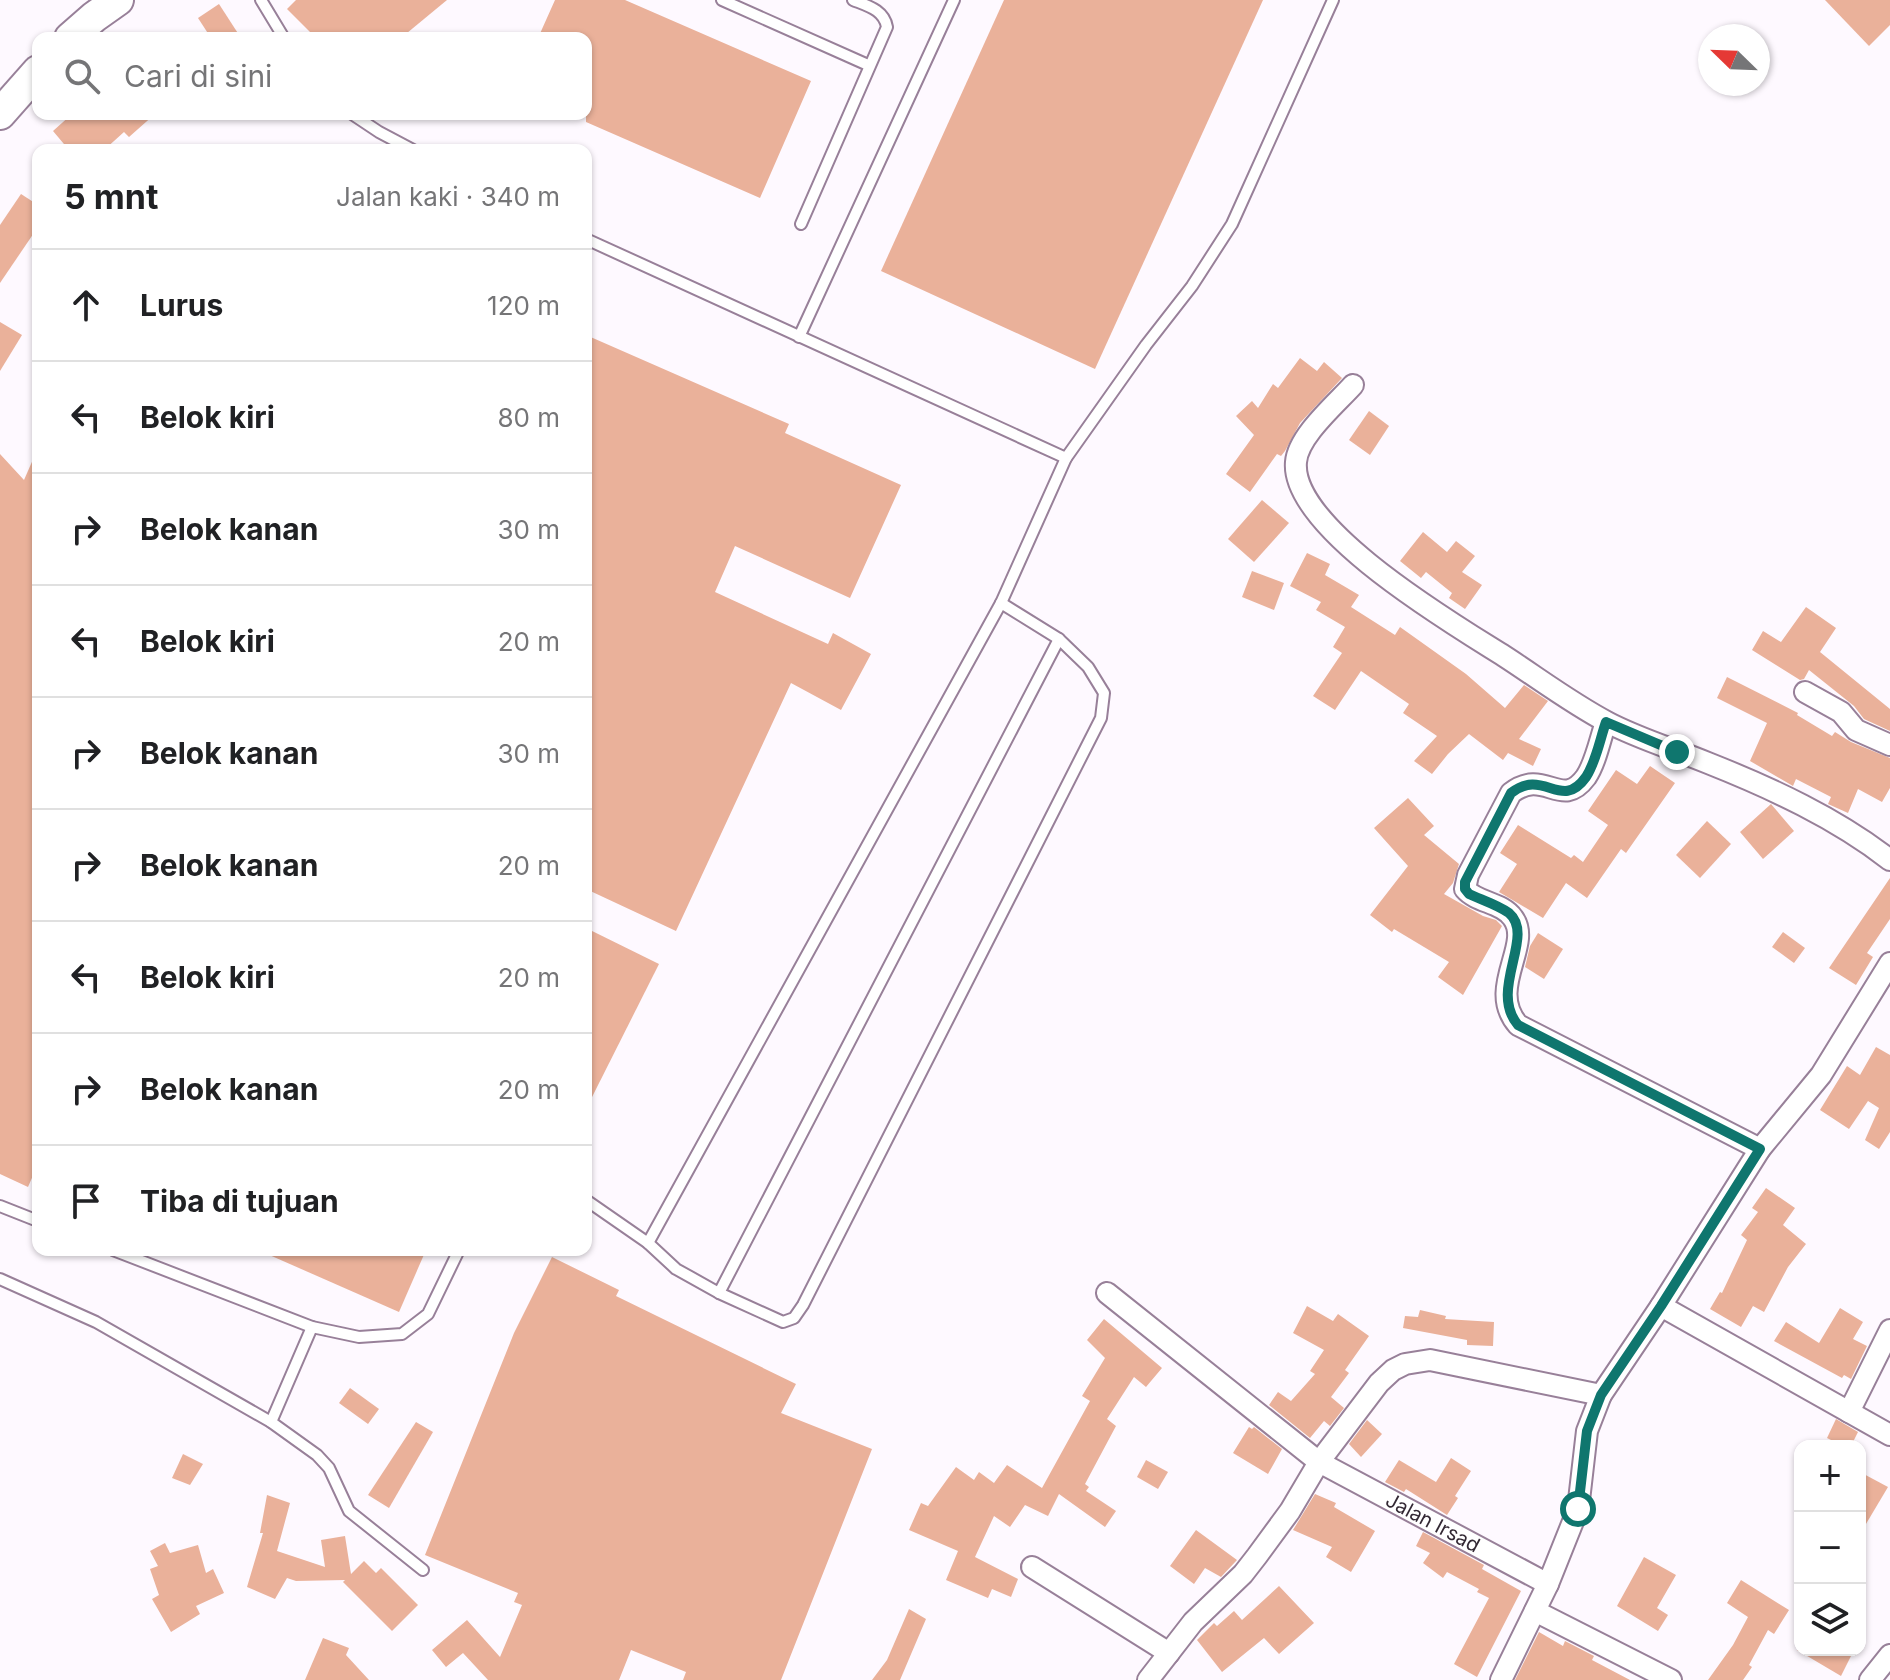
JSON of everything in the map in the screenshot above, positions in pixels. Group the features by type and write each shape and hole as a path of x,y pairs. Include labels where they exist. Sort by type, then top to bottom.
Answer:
{"main road":[{"path":"77,32 118,0"},
{"path":"0,114 32,78"}],"street":[{"path":"1353,385 1306,437 1296,463 1298,476 1318,513 1352,550 1394,585 1606,722 1655,745 1708,762 1769,788 1860,836 1890,860"},
{"path":"1805,692 1841,712 1856,730 1890,745"},
{"path":"1606,722 1588,774 1573,789 1561,791 1534,782 1519,786 1511,793 1468,875 1465,889 1469,894 1507,912 1516,924 1517,940 1506,1001 1518,1025 1760,1149"},
{"path":"1501,1680 1548,1584 1578,1509 1587,1431 1601,1395 1760,1149 1821,1075 1890,963"},
{"name":"Jalan Irsad","path":"1107,1293 1319,1462 1548,1584"},
{"path":"1661,1306 1890,1435"},
{"path":"1849,1412 1890,1330"},
{"path":"1148,1680 1193,1622 1243,1574 1290,1511 1319,1462 1379,1383 1393,1370 1405,1364 1430,1360 1601,1395"},
{"path":"1032,1567 1169,1653"},
{"path":"1535,1611 1671,1680"},
{"path":"1870,1680 1890,1655"}],"lane":[{"path":"261,0 280,32"},
{"path":"722,0 868,65"},
{"path":"801,224 887,27 885,18 875,9 853,0"},
{"path":"799,337 954,0"},
{"path":"648,1243 1001,603 1066,458 1192,286 1232,224 1333,0"},
{"path":"361,120 402,144"},
{"path":"592,242 1066,458"},
{"path":"592,1204 648,1243 676,1269 719,1293 783,1322 794,1318 803,1305 1101,718 1104,693 1088,667 1059,639 1001,603"},
{"path":"719,1293 1059,639"},
{"path":"0,1206 32,1219"},
{"path":"129,1256 312,1327 359,1337 402,1334 428,1314 456,1256"},
{"path":"0,1279 96,1322 271,1422 317,1455 329,1468 349,1511 423,1570"},
{"path":"271,1422 312,1327"}],"building":[{"path":"296,0 447,0 408,32 310,32 287,9"},
{"path":"555,0 625,0 811,81 760,198 586,122 592,120 592,32 541,32"},
{"path":"1004,0 1263,0 1095,369 881,271"},
{"path":"1825,0 1890,0 1890,25 1869,46"},
{"path":"219,4 237,32 207,32 198,18"},
{"path":"65,120 148,120 129,137 124,132 111,144 64,144 53,131"},
{"path":"21,194 32,201 32,236 0,283 0,225"},
{"path":"0,322 22,335 0,371"},
{"path":"592,338 789,424 785,433 901,485 850,598 735,546 715,592 828,644 833,633 871,654 841,710 791,683 676,931 592,892"},
{"path":"1300,358 1317,371 1324,362 1342,378 1300,423 1285,451 1281,456 1277,454 1250,492 1226,474 1254,435 1236,416 1252,401 1258,408 1273,384 1278,388"},
{"path":"1369,411 1389,426 1370,455 1349,440"},
{"path":"0,454 24,480 32,462 32,1178 28,1187 0,1174"},
{"path":"1262,500 1289,523 1254,562 1228,539"},
{"path":"1423,532 1447,552 1456,541 1475,556 1462,572 1482,585 1465,609 1449,598 1452,593 1426,572 1421,578 1400,561"},
{"path":"1307,553 1330,564 1325,575 1359,595 1351,607 1395,635 1400,627 1466,674 1505,708 1524,685 1548,701 1519,739 1541,749 1533,766 1508,753 1503,760 1469,734 1432,774 1414,761 1437,736 1403,713 1409,704 1361,671 1335,710 1313,696 1342,653 1333,647 1345,627 1316,610 1321,602 1290,586"},
{"path":"1252,571 1284,583 1274,610 1242,597"},
{"path":"1806,607 1836,628 1820,652 1890,709 1890,731 1864,719 1854,706 1809,670 1800,680 1752,650 1763,631 1781,642"},
{"path":"1727,677 1798,713 1832,736 1835,732 1890,758 1890,788 1882,802 1858,789 1848,813 1828,804 1831,797 1796,779 1793,786 1750,761 1767,723 1717,698"},
{"path":"1650,766 1675,783 1626,853 1621,849 1587,898 1566,883 1543,918 1499,892 1517,864 1500,853 1518,825 1571,858 1574,855 1583,862 1608,825 1588,811 1616,770 1637,784"},
{"path":"1408,798 1434,826 1424,835 1459,864 1453,883 1444,894 1502,926 1463,995 1438,977 1449,962 1394,929 1392,932 1370,915 1408,866 1374,828"},
{"path":"1771,804 1794,831 1763,859 1740,832"},
{"path":"1707,821 1731,844 1700,878 1676,855"},
{"path":"1890,878 1890,919 1867,953 1873,957 1856,985 1829,968"},
{"path":"592,931 659,964 592,1097"},
{"path":"1783,932 1805,948 1794,963 1772,947"},
{"path":"1538,933 1563,949 1544,979 1525,967 1530,946"},
{"path":"1876,1047 1890,1055 1890,1132 1879,1149 1865,1140 1879,1108 1868,1101 1849,1129 1820,1110 1847,1066 1860,1075"},
{"path":"1766,1188 1795,1208 1783,1225 1806,1244 1788,1267 1764,1312 1753,1306 1741,1327 1710,1309 1722,1293 1747,1240 1741,1235 1758,1212 1752,1208"},
{"path":"272,1256 423,1256 399,1312"},
{"path":"552,1257 619,1290 616,1296 796,1384 781,1413 872,1449 781,1680 683,1680 686,1672 631,1650 619,1680 488,1680 463,1653 446,1667 432,1650 467,1620 500,1657 522,1605 514,1602 518,1593 425,1555 514,1333"},
{"path":"1307,1306 1333,1321 1338,1314 1369,1336 1345,1370 1349,1373 1331,1397 1344,1408 1330,1426 1324,1421 1310,1438 1269,1405 1278,1392 1291,1401 1315,1374 1310,1371 1324,1350 1293,1333"},
{"path":"1840,1308 1863,1322 1853,1339 1867,1346 1851,1379 1844,1375 1842,1378 1774,1341 1786,1322 1819,1343"},
{"path":"1420,1310 1446,1316 1445,1319 1494,1322 1493,1346 1467,1345 1467,1340 1403,1328 1405,1316 1418,1317"},
{"path":"1104,1319 1162,1368 1146,1387 1134,1377 1107,1419 1116,1426 1085,1484 1089,1487 1086,1491 1116,1511 1105,1527 1059,1494 1048,1516 1025,1505 1010,1527 994,1516 975,1557 1018,1579 1011,1597 992,1589 988,1598 946,1580 958,1551 909,1530 921,1503 928,1506 956,1467 974,1480 979,1472 994,1483 1007,1465 1042,1488 1090,1401 1082,1396 1105,1358 1087,1340"},
{"path":"350,1388 379,1409 368,1424 339,1403"},
{"path":"1836,1419 1858,1432 1854,1440 1827,1438"},
{"path":"1367,1420 1382,1434 1361,1457 1349,1444"},
{"path":"416,1422 433,1432 389,1508 368,1495"},
{"path":"1249,1427 1254,1427 1282,1449 1268,1474 1233,1453"},
{"path":"183,1454 203,1464 190,1485 172,1478"},
{"path":"1451,1458 1471,1471 1447,1515 1406,1489 1404,1492 1385,1482 1399,1460 1436,1482"},
{"path":"1146,1460 1168,1472 1158,1489 1137,1477"},
{"path":"1866,1475 1888,1487 1866,1524"},
{"path":"1315,1494 1336,1503 1334,1507 1375,1531 1351,1572 1326,1557 1332,1547 1293,1530"},
{"path":"267,1495 290,1503 277,1551 325,1567 321,1540 345,1536 351,1574 364,1561 376,1573 381,1568 418,1605 392,1631 343,1582 345,1580 296,1581 287,1578 275,1599 247,1587 263,1533 260,1533"},
{"path":"1196,1530 1237,1560 1221,1577 1205,1568 1194,1584 1170,1566"},
{"path":"1423,1532 1484,1565 1482,1569 1521,1591 1477,1677 1454,1664 1489,1598 1447,1572 1443,1578 1423,1563 1430,1553 1416,1546"},
{"path":"165,1543 170,1553 198,1545 206,1573 213,1569 224,1593 196,1606 200,1614 171,1632 152,1599 159,1595 150,1569 158,1566 150,1551"},
{"path":"1644,1557 1676,1575 1657,1608 1668,1615 1658,1631 1617,1606"},
{"path":"1741,1580 1789,1610 1774,1634 1768,1630 1743,1680 1708,1680 1748,1617 1727,1603"},
{"path":"1279,1586 1314,1623 1279,1654 1264,1638 1222,1672 1197,1640 1214,1623 1217,1626 1234,1611 1242,1620"},
{"path":"909,1609 926,1619 900,1680 872,1680 887,1660"},
{"path":"1539,1632 1563,1646 1565,1641 1594,1656 1592,1660 1630,1680 1515,1680"},
{"path":"323,1638 349,1648 346,1655 369,1680 305,1680"},
{"path":"1807,1656 1851,1656 1841,1676"}],"route":[{"path":"1578,1509 1587,1431 1601,1395 1760,1149 1518,1025 1506,1001 1517,940 1516,924 1507,912 1469,894 1465,882 1511,793 1519,786 1534,782 1561,791 1573,789 1588,774 1606,722 1677,752"}]}
